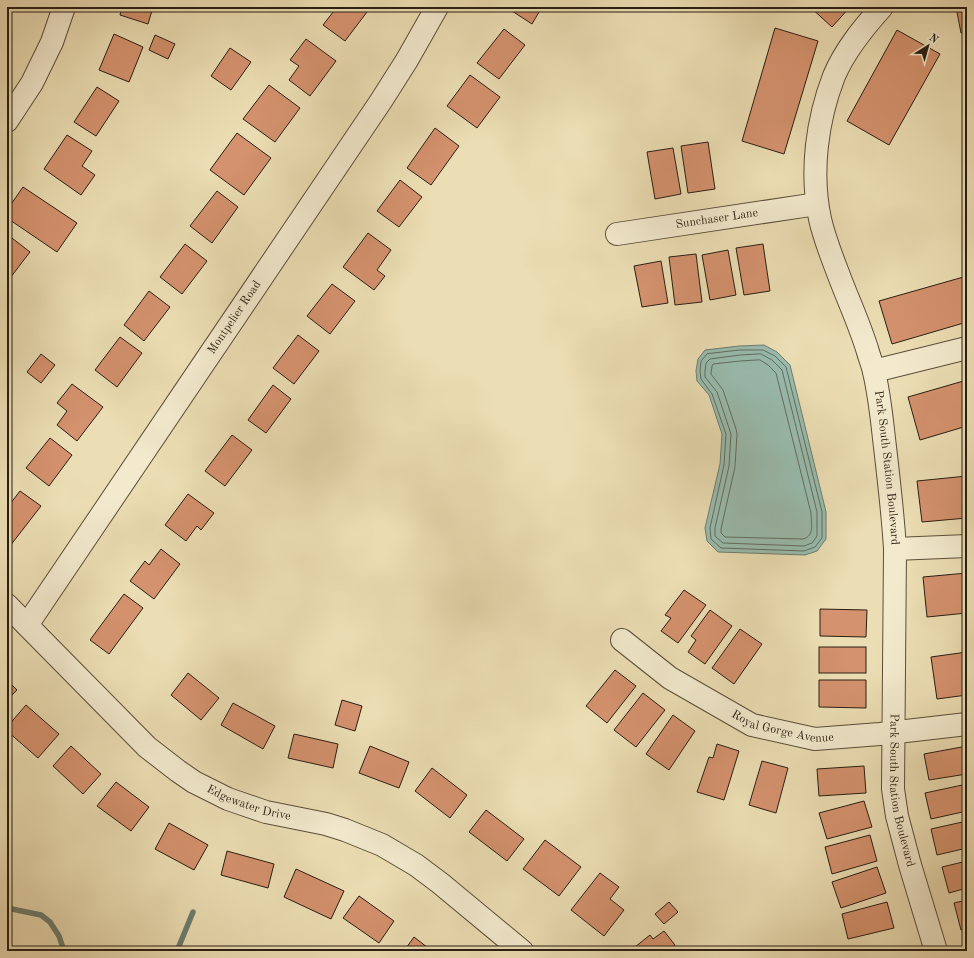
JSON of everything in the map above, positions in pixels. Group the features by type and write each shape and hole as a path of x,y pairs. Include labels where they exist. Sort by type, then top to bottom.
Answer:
{"street":[{"path":"7,121 32,83 52,42 64,7"},
{"name":"Montpelier Road","path":"27,625 381,101 438,7"},
{"name":"Park South Station Boulevard","path":"882,7 861,31 835,76 823,110 817,143 815,175 817,204 820,220 838,274 862,334 874,371 891,502 895,549 893,789 897,816 910,865 936,951"},
{"name":"Sunchaser Lane","path":"617,234 817,204"},
{"path":"874,371 967,348"},
{"path":"895,549 967,546"},
{"name":"Edgewater Drive","path":"7,605 147,747 183,775 228,799 266,812 326,824 382,845 416,865 440,883 522,951"},
{"name":"Royal Gorge Avenue","path":"622,640 670,678 752,726 815,739 893,733 967,724"}],"water":[{"path":"764,345 777,352 790,365 826,512 826,539 817,551 805,555 718,552 707,541 705,528 720,464 722,434 709,395 697,381 696,371 698,359 705,350"}],"building":[{"path":"122,7 153,7 148,24 120,15"},
{"path":"337,7 370,8 345,41 323,25"},
{"path":"514,7 542,7 532,24 512,11"},
{"path":"810,7 850,7 832,27"},
{"path":"956,7 967,7 967,32 961,33"},
{"path":"775,28 818,41 784,154 742,141"},
{"path":"504,29 525,45 499,79 477,63"},
{"path":"897,30 940,54 889,145 847,121"},
{"path":"114,34 143,47 129,82 99,70"},
{"path":"155,35 175,44 168,59 149,50"},
{"path":"306,39 336,61 310,96 289,80 299,66 290,60"},
{"path":"230,48 251,62 231,90 211,76"},
{"path":"470,75 500,97 477,128 447,106"},
{"path":"269,85 300,108 275,142 243,119"},
{"path":"97,87 119,101 96,136 74,122"},
{"path":"435,128 459,146 431,185 407,168"},
{"path":"237,133 271,158 244,195 210,170"},
{"path":"67,135 92,151 82,166 95,175 81,195 44,169"},
{"path":"708,142 715,189 688,193 681,146"},
{"path":"673,148 681,194 655,199 647,152"},
{"path":"400,180 422,197 399,227 377,211"},
{"path":"23,187 77,223 57,252 7,218 7,210"},
{"path":"217,191 238,207 212,243 190,226"},
{"path":"368,233 391,250 377,270 385,276 374,290 343,267"},
{"path":"8,235 30,252 7,282 7,236"},
{"path":"185,244 207,261 182,294 160,277"},
{"path":"763,244 770,291 744,295 736,248"},
{"path":"728,250 736,295 710,300 702,255"},
{"path":"696,254 702,302 675,305 669,257"},
{"path":"661,261 668,303 642,307 634,266"},
{"path":"967,276 967,322 892,344 879,301"},
{"path":"332,284 355,301 330,334 307,316"},
{"path":"149,291 170,307 144,341 124,325"},
{"path":"298,335 319,351 294,384 273,368"},
{"path":"120,337 142,353 117,387 95,370"},
{"path":"41,354 55,365 41,383 27,372"},
{"path":"967,380 967,426 920,440 908,397"},
{"path":"72,384 103,407 77,441 57,425 67,411 57,403"},
{"path":"273,385 291,399 266,433 248,420"},
{"path":"232,435 252,450 225,486 205,471"},
{"path":"50,438 72,455 49,486 26,468"},
{"path":"967,476 967,518 922,522 917,481"},
{"path":"20,491 41,506 10,546 7,544 7,508"},
{"path":"188,494 214,513 201,530 197,526 186,541 165,525"},
{"path":"161,549 180,564 154,599 130,581 145,561 149,565"},
{"path":"967,573 967,613 927,617 923,577"},
{"path":"684,590 706,605 678,643 661,631 671,618 665,615"},
{"path":"124,594 143,608 109,654 90,640"},
{"path":"820,609 867,610 866,637 820,636"},
{"path":"710,610 732,626 705,664 688,652 696,640 691,636"},
{"path":"740,629 762,644 734,684 712,668"},
{"path":"819,647 866,647 866,673 819,673"},
{"path":"967,652 967,695 937,699 931,657"},
{"path":"615,670 636,686 607,723 586,706"},
{"path":"188,673 219,698 201,720 171,695"},
{"path":"7,680 17,690 7,700"},
{"path":"819,680 866,680 866,708 819,707"},
{"path":"643,693 665,710 636,747 614,730"},
{"path":"342,700 362,706 355,731 335,725"},
{"path":"233,703 275,726 263,749 221,725"},
{"path":"26,705 59,734 38,758 7,731 7,727"},
{"path":"673,715 695,731 669,770 646,754"},
{"path":"294,734 338,744 333,768 288,758"},
{"path":"717,744 739,751 724,800 697,792 709,757 713,758"},
{"path":"71,746 101,774 83,794 53,766"},
{"path":"370,746 409,762 399,788 359,773"},
{"path":"967,746 967,774 929,780 924,754"},
{"path":"762,761 788,768 776,813 749,805"},
{"path":"864,766 866,793 819,796 817,769"},
{"path":"432,768 467,795 450,818 415,791"},
{"path":"116,782 149,807 131,831 97,806"},
{"path":"967,784 967,811 931,819 925,793"},
{"path":"864,801 872,827 827,839 819,813"},
{"path":"486,810 524,839 507,861 469,832"},
{"path":"967,821 967,848 937,855 931,829"},
{"path":"169,823 208,845 194,870 155,849"},
{"path":"870,835 877,861 832,874 825,847"},
{"path":"545,840 581,867 559,896 523,869"},
{"path":"227,851 274,864 268,888 221,875"},
{"path":"967,861 967,888 949,893 942,867"},
{"path":"877,867 886,893 841,908 832,882"},
{"path":"296,869 344,891 331,919 284,897"},
{"path":"600,873 619,887 610,899 624,910 604,936 571,910"},
{"path":"359,896 394,921 379,943 343,918"},
{"path":"967,900 967,928 961,930 954,903"},
{"path":"669,902 678,912 664,924 655,914"},
{"path":"887,902 894,928 848,939 842,914"},
{"path":"664,931 675,945 668,951 630,951 650,935 653,939"},
{"path":"414,937 432,951 404,951"}],"waterway":[{"path":"7,908 41,915 50,922 59,936 64,951"},
{"path":"177,951 193,912"}]}
